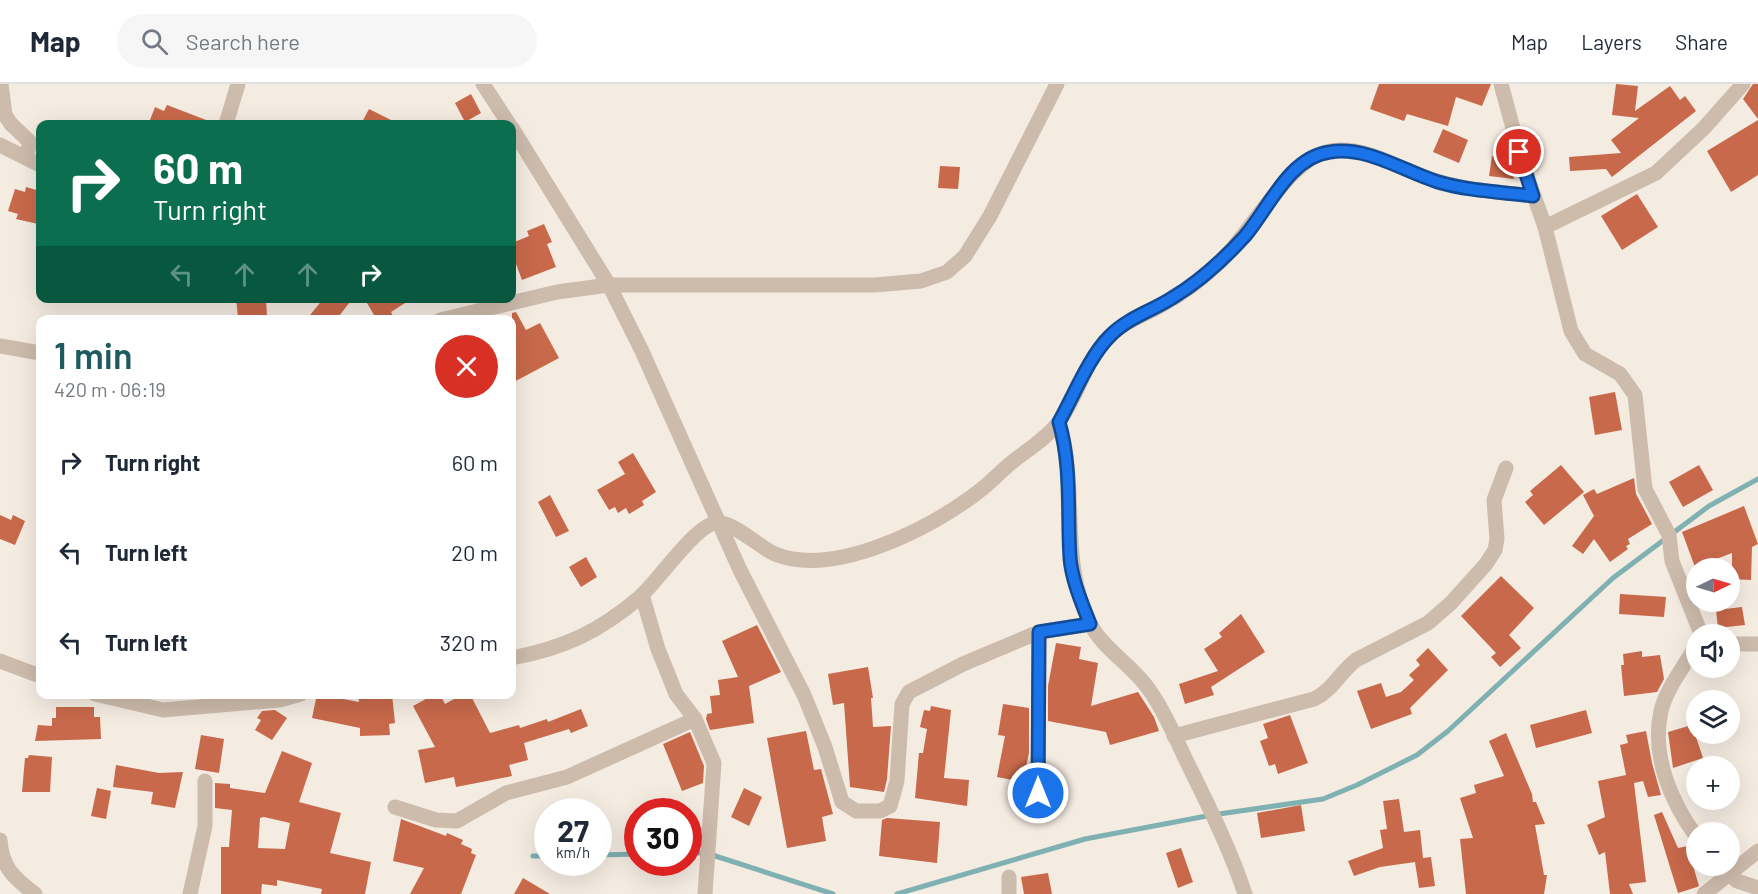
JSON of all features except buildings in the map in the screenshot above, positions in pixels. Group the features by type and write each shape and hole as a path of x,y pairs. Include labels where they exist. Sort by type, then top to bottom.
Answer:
{"street":[{"path":"1,84 5,115 30,142 33,161"},
{"path":"227,120 238,84"},
{"path":"483,84 506,120"},
{"path":"516,302 557,292 609,285 875,285 921,281 947,272 964,256 990,216 1058,84"},
{"path":"1501,84 1533,196 1545,227 1571,331 1585,354 1620,374 1635,395 1645,489 1669,535 1672,561 1697,624"},
{"path":"1545,227 1656,173 1704,128 1743,84"},
{"path":"516,135 609,285 683,439 717,522 804,695 825,747 842,802 856,811 880,811 890,806 893,799 904,696 963,664 1039,632 1090,624"},
{"path":"0,145 33,161"},
{"path":"717,522 732,527 775,554 797,560 819,561 856,554 909,532 977,494 1059,422 1101,346 1110,335 1128,322 1175,297 1221,261 1246,234 1287,179 1306,160 1326,152 1345,150 1361,153 1439,182 1476,190 1533,196"},
{"path":"461,315 511,303"},
{"path":"0,346 36,352"},
{"path":"1059,422 1066,447 1069,473 1070,560 1074,580 1090,624 1100,640 1140,676 1174,735 1208,805 1245,894"},
{"path":"1174,735 1320,696 1334,685 1344,669 1439,614 1472,582 1495,550 1494,500 1506,468"},
{"path":"516,657 556,648 585,636 642,595 693,538 717,522"},
{"path":"642,595 658,649 676,694 695,719 714,763 705,894"},
{"path":"1038,816 1039,632"},
{"path":"1740,644 1758,644"},
{"path":"0,661 36,674"},
{"path":"1686,665 1662,709 1659,733 1670,793 1688,822"},
{"path":"116,699 163,710 260,699"},
{"path":"395,807 436,820 457,821 506,793 567,777 695,719"},
{"path":"190,894 205,826 205,781"},
{"path":"0,849 4,866 13,878 35,894"},
{"path":"1740,861 1758,850"},
{"path":"1704,894 1720,876"},
{"path":"1736,876 1758,888"},
{"path":"1009,877 1009,894"}],"waterway":[{"path":"897,894 1085,839 1212,815 1323,799 1357,785 1417,755 1448,731 1613,578 1709,506 1758,479"},
{"path":"702,853 833,894"},
{"path":"612,855 624,854"}],"route":[{"path":"1038,793 1039,632 1090,624 1074,580 1070,560 1069,473 1066,447 1059,422 1101,346 1120,327 1175,297 1221,261 1246,234 1287,179 1306,160 1326,152 1345,150 1361,153 1439,182 1476,190 1533,196 1519,152"}]}
